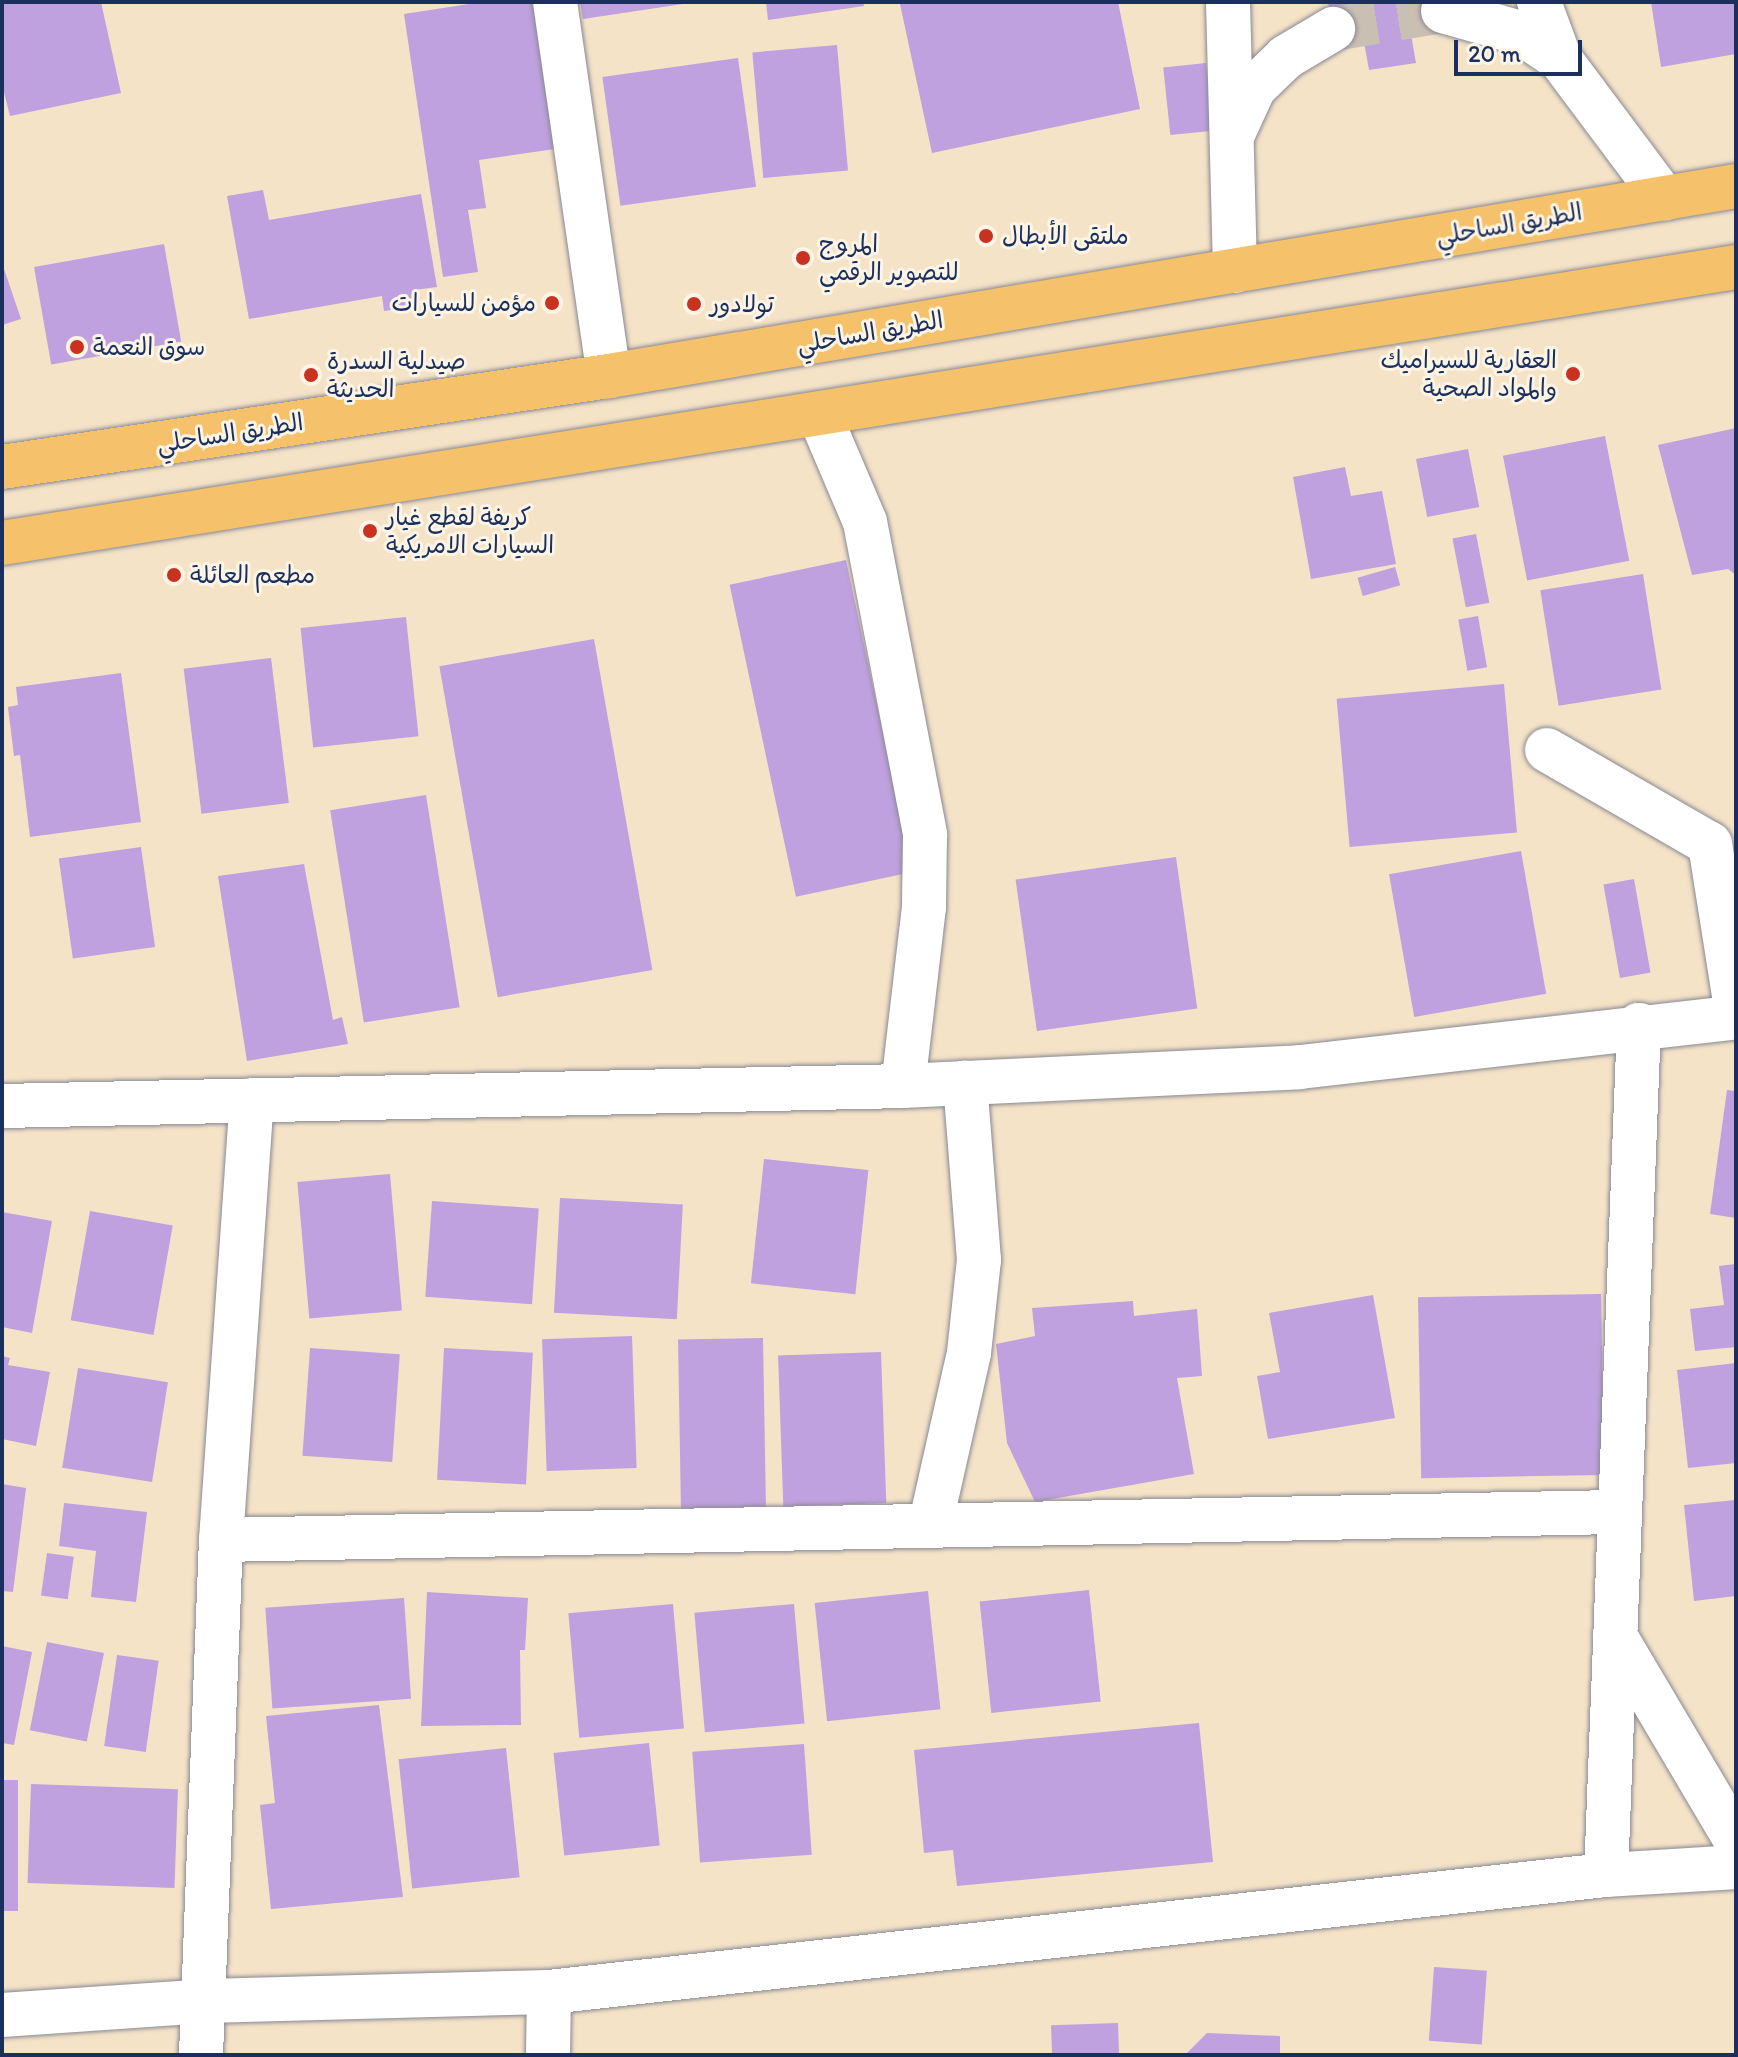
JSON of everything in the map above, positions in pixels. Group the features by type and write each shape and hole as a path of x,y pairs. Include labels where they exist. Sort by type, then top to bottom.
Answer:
{"highway":[{"name":"الطريق الساحلي","path":"2,467 609,376 1736,186"},
{"path":"2,543 1736,267"}],"street":[{"path":"555,2 609,376"},
{"path":"1228,2 1235,271"},
{"path":"1539,2 1560,59 1664,198"},
{"path":"1443,11 1521,33 1560,59"},
{"path":"1232,136 1254,88 1286,57 1333,29"},
{"path":"819,414 865,522 925,835 924,907 903,1086"},
{"path":"1547,750 1710,844 1736,1009"},
{"path":"2,1106 903,1086 1300,1067 1639,1025 1736,1017"},
{"path":"1606,1875 1639,1025"},
{"path":"930,1526 969,1353 979,1260 965,1083"},
{"path":"201,2055 206,2001 221,1540 252,1100"},
{"path":"221,1540 1619,1512"},
{"path":"1615,1636 1736,1841"},
{"path":"2,2015 206,2001 549,1992 1606,1875 1736,1867"},
{"path":"548,2055 549,1992"}],"building":[{"path":"2,2 101,2 121,93 10,116 2,84"},
{"path":"482,2 547,2 569,147 479,160 486,208 468,210 478,272 443,277 404,14"},
{"path":"580,2 683,2 683,4 583,19"},
{"path":"766,2 863,2 864,6 768,20"},
{"path":"1118,2 1140,109 932,153 900,4"},
{"path":"1328,2 1441,2 1443,11 1408,17 1416,63 1369,70 1361,25 1333,29"},
{"path":"1651,2 1736,2 1736,54 1661,67"},
{"path":"837,45 848,171 763,178 752,52"},
{"path":"738,58 756,187 620,206 602,77"},
{"path":"1206,63 1213,131 1170,135 1163,67"},
{"path":"263,190 269,220 421,194 437,287 414,290 417,306 384,311 382,296 249,319 227,196"},
{"path":"164,244 181,341 51,364 34,267"},
{"path":"2,263 21,319 2,325"},
{"path":"1736,428 1736,575 1728,569 1692,575 1658,445"},
{"path":"1605,436 1629,561 1527,581 1503,456"},
{"path":"1468,449 1479,507 1427,517 1416,459"},
{"path":"1345,467 1351,496 1382,491 1396,564 1311,579 1293,477"},
{"path":"1476,534 1489,603 1466,607 1452,539"},
{"path":"846,560 912,872 796,897 730,585"},
{"path":"1395,567 1400,585 1363,596 1358,578"},
{"path":"1643,574 1661,690 1559,706 1540,590"},
{"path":"1478,616 1487,667 1467,671 1458,619"},
{"path":"406,617 419,736 313,747 301,628"},
{"path":"594,639 652,970 498,997 439,666"},
{"path":"271,658 289,803 201,814 184,669"},
{"path":"121,673 141,822 30,837 20,755 14,756 8,707 18,705 16,687"},
{"path":"1504,684 1517,832 1350,847 1337,699"},
{"path":"426,795 460,1007 364,1023 330,810"},
{"path":"141,847 155,947 73,959 59,859"},
{"path":"1521,851 1546,994 1414,1017 1389,874"},
{"path":"1176,857 1197,1009 1037,1031 1016,880"},
{"path":"304,864 333,1020 342,1017 348,1044 247,1061 218,876"},
{"path":"1634,879 1650,973 1620,978 1603,884"},
{"path":"1727,1090 1736,1091 1736,1218 1710,1214"},
{"path":"764,1159 868,1170 855,1294 751,1283"},
{"path":"390,1174 402,1310 309,1319 297,1182"},
{"path":"560,1198 683,1204 677,1319 554,1313"},
{"path":"432,1201 539,1208 532,1304 425,1297"},
{"path":"90,1211 173,1226 153,1335 71,1320"},
{"path":"2,1212 52,1221 32,1333 2,1327"},
{"path":"1736,1264 1736,1347 1695,1351 1690,1309 1724,1305 1719,1266"},
{"path":"1601,1294 1604,1475 1421,1478 1418,1297"},
{"path":"1373,1295 1395,1418 1268,1439 1257,1376 1280,1372 1269,1313"},
{"path":"1133,1301 1134,1316 1197,1309 1202,1376 1177,1378 1194,1474 1035,1502 1007,1443 996,1344 1035,1336 1032,1308"},
{"path":"632,1336 637,1468 547,1471 542,1339"},
{"path":"763,1338 766,1507 681,1508 678,1339"},
{"path":"310,1348 400,1354 392,1462 302,1456"},
{"path":"444,1348 533,1353 526,1484 437,1480"},
{"path":"881,1352 886,1503 783,1507 778,1356"},
{"path":"2,1356 10,1358 8,1365 50,1372 36,1446 2,1439"},
{"path":"1736,1363 1736,1463 1688,1468 1677,1370"},
{"path":"78,1368 168,1382 152,1482 62,1468"},
{"path":"2,1484 26,1488 13,1592 2,1591"},
{"path":"1736,1500 1736,1596 1694,1601 1684,1505"},
{"path":"64,1503 147,1512 136,1602 91,1597 96,1551 59,1546"},
{"path":"47,1553 74,1557 68,1599 41,1596"},
{"path":"1089,1590 1101,1701 991,1713 980,1601"},
{"path":"928,1591 940,1709 827,1721 815,1603"},
{"path":"427,1592 528,1598 525,1650 520,1650 521,1725 421,1726"},
{"path":"404,1598 411,1699 272,1708 265,1608"},
{"path":"673,1604 684,1729 579,1738 568,1613"},
{"path":"794,1604 804,1724 705,1732 694,1613"},
{"path":"47,1642 104,1653 87,1741 30,1730"},
{"path":"2,1646 32,1652 14,1745 2,1743"},
{"path":"117,1655 159,1661 146,1752 104,1746"},
{"path":"379,1705 403,1897 271,1909 260,1805 275,1803 266,1716"},
{"path":"1199,1723 1213,1862 957,1886 953,1850 924,1853 914,1750"},
{"path":"649,1743 660,1845 564,1855 554,1753"},
{"path":"804,1744 812,1855 700,1863 692,1752"},
{"path":"506,1748 520,1877 412,1889 399,1759"},
{"path":"2,1780 18,1780 18,1911 2,1911"},
{"path":"31,1784 178,1789 174,1888 28,1883"},
{"path":"1434,1967 1487,1971 1482,2045 1429,2041"},
{"path":"1118,2023 1119,2055 1052,2055 1051,2025"},
{"path":"1207,2033 1280,2036 1280,2055 1185,2055"}],"tunnel":[{"path":"1333,29 1443,11"}],"place":[{"name":"ملتقى الأبطال","path":"986,236"},
{"name":"المروج للتصوير الرقمي","path":"803,258"},
{"name":"مؤمن للسيارات","path":"552,303"},
{"name":"تولادور","path":"694,304"},
{"name":"سوق النعمة","path":"77,347"},
{"name":"العقارية للسيراميك والمواد الصحية","path":"1573,374"},
{"name":"صيدلية السدرة الحديثة","path":"311,375"},
{"name":"كريفة لقطع غيار السيارات الامريكية","path":"370,531"},
{"name":"مطعم العائلة","path":"174,575"}]}
